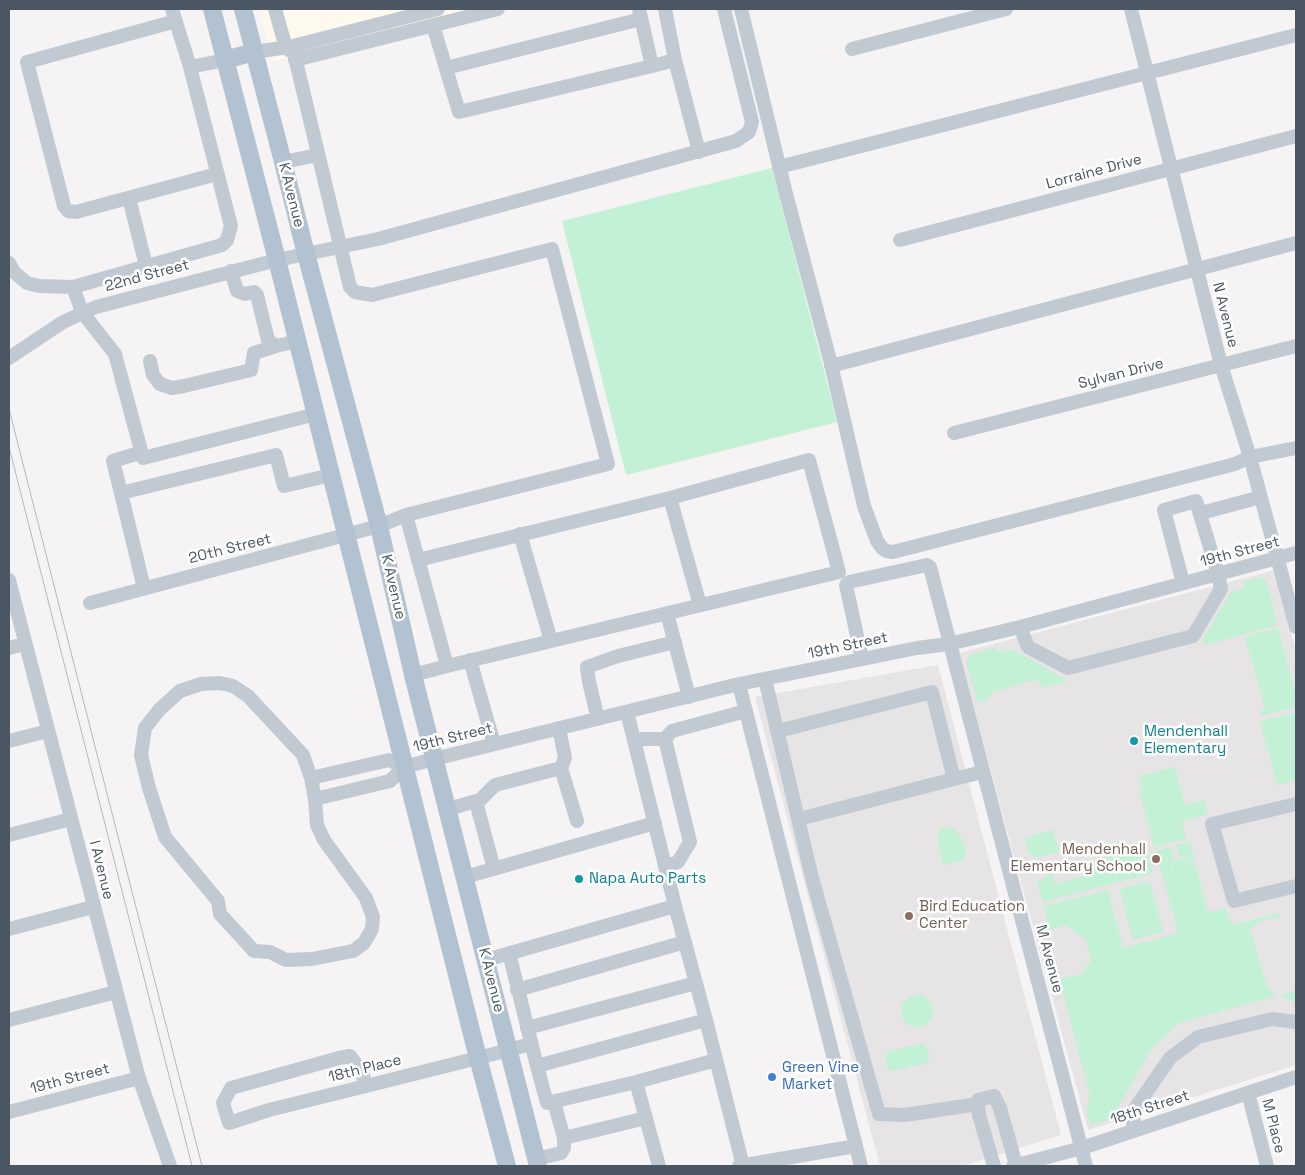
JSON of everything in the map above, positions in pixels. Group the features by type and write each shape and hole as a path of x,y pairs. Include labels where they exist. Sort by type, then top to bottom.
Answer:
{"main road":[{"name":"K Avenue","path":"212,9 507,1166"},
{"name":"K Avenue","path":"243,9 379,526 413,675 537,1163"},
{"path":"226,60 254,52"}],"street":[{"path":"275,9 286,48 294,53 339,246"},
{"path":"254,52 286,48 438,9"},
{"path":"295,60 498,9"},
{"path":"665,9 675,60 699,152"},
{"name":"22nd Street","path":"9,358 63,322 96,307 231,271 378,239 736,141 749,132 752,122 724,9"},
{"path":"741,9 779,166 831,366 864,506 878,541 886,551 893,552 1235,464 1250,458 1296,448"},
{"path":"852,50 1006,9"},
{"name":"N Avenue","path":"1131,9 1221,365 1250,458 1296,627"},
{"path":"446,68 640,14 652,66"},
{"path":"9,263 14,272 27,283 39,286 73,287 222,245 227,240 231,226 190,67 174,15 27,62 64,206 68,212 76,212 217,174"},
{"path":"433,25 459,112 675,60"},
{"path":"779,166 1296,35"},
{"path":"190,67 226,60"},
{"name":"Lorraine Drive","path":"900,240 1296,136"},
{"path":"283,162 318,155"},
{"path":"129,198 146,266"},
{"path":"831,366 1296,243"},
{"name":"20th Street","path":"90,603 379,526 406,515 608,464 552,249 372,295 356,292 350,287 339,246"},
{"path":"231,271 237,291 245,294 254,292 258,295 268,340 276,346"},
{"path":"73,287 82,312 115,354 143,458 316,414"},
{"path":"150,361 153,375 160,384 172,388 251,370 254,353 298,341"},
{"name":"Sylvan Drive","path":"954,433 1296,346"},
{"path":"142,452 112,461 144,588"},
{"path":"121,494 276,455 284,486 331,476"},
{"path":"413,675 839,572 809,460 670,498 418,560"},
{"path":"1201,513 1261,497"},
{"path":"670,498 700,605"},
{"path":"1020,627 1028,647 1068,668 1192,636 1221,589 1201,513 1197,502 1194,501 1164,510 1183,583"},
{"path":"406,515 446,666"},
{"path":"520,534 551,641"},
{"name":"19th Street","path":"404,767 434,758 739,684 917,648 949,644 1296,554"},
{"name":"M Avenue","path":"862,659 846,585 848,582 924,565 930,567 1086,1166"},
{"name":"I Avenue","path":"9,580 139,1078 170,1166"},
{"path":"667,613 689,697"},
{"path":"598,719 588,682 587,667 618,656 675,642"},
{"path":"9,648 25,644"},
{"path":"470,660 494,744"},
{"path":"765,679 812,878 879,1114 904,1115 978,1104"},
{"path":"220,683 233,686 248,696 303,755 311,778 315,799 317,825 324,840 366,898 373,917 372,929 364,943 352,951 335,956 286,960 270,952 254,951 220,914 218,901 165,837 149,788 141,755 144,728 158,710 180,691 202,684 220,683"},
{"path":"739,684 861,1166"},
{"path":"778,731 932,692 954,779"},
{"path":"665,739 672,731 746,711"},
{"path":"627,712 675,906 706,1020 741,1166 856,1146"},
{"path":"559,728 565,758 561,768 577,821"},
{"path":"9,741 48,731"},
{"path":"634,738 665,739"},
{"path":"665,739 690,842 678,862 665,867"},
{"path":"311,778 389,760 404,767 390,781 315,799"},
{"path":"448,809 480,800 496,785 561,768"},
{"path":"799,819 982,772"},
{"path":"476,802 494,869"},
{"path":"1296,804 1212,824 1234,901 1296,886"},
{"path":"9,835 71,819"},
{"path":"465,877 655,823"},
{"path":"486,960 675,906"},
{"path":"9,929 93,907"},
{"path":"517,990 685,942"},
{"path":"508,954 547,1103 636,1082 716,1060"},
{"path":"527,1028 696,982"},
{"path":"9,1020 116,992"},
{"path":"1133,1131 1134,1110 1170,1058 1198,1037 1272,1019 1296,1022"},
{"path":"537,1066 706,1020"},
{"name":"18th Place","path":"366,1086 362,1072 350,1056 231,1088 223,1103 229,1123 269,1110 366,1086 478,1058 531,1044"},
{"name":"18th Street","path":"1015,1166 1082,1148 1296,1077"},
{"name":"19th Street","path":"9,1112 139,1078"},
{"path":"636,1082 659,1166"},
{"name":"M Place","path":"1248,1093 1267,1166"},
{"path":"994,1166 979,1114 978,1100 994,1096 1000,1108 1015,1166"},
{"path":"537,1163 561,1153 564,1148 564,1138 554,1102"},
{"path":"564,1138 646,1118"}],"shaded area":[{"path":"260,9 475,9 273,61"},
{"name":"Mendenhall Elementary School","path":"1275,570 1296,652 1296,1065 1088,1130 959,653"},
{"name":"Bird Education Center","path":"938,665 1061,1135 962,1166 880,1166 755,697"}],"green space":[{"path":"772,168 837,422 626,475 562,221"},
{"path":"1263,577 1266,580 1278,625 1205,645 1202,641 1231,592 1240,590 1245,585 1244,581"},
{"path":"1278,628 1296,695 1296,707 1261,716 1260,711 1265,709 1245,637"},
{"path":"995,647 997,651 1012,649 1068,681 1041,688 1038,679 993,692 984,703 977,701 966,661 970,655"},
{"path":"1296,712 1296,780 1277,785 1260,721"},
{"path":"1175,767 1185,805 1204,800 1208,814 1182,821 1186,839 1154,847 1139,789 1142,787 1139,776"},
{"path":"948,827 955,829 964,842 966,850 963,860 946,865 942,863 938,831 940,828"},
{"path":"1053,830 1059,852 1039,857 1029,854 1025,837"},
{"path":"1120,842 1127,845 1137,843 1145,845 1153,873 1043,902 1037,882 1052,873 1055,884 1092,874 1089,863 1108,858 1106,845"},
{"path":"1190,842 1208,912 1226,908 1232,925 1280,913 1280,916 1259,922 1250,929 1267,987 1276,996 1179,1023 1151,1049 1112,1119 1091,1125 1086,1111 1090,1095 1059,979 1082,974 1091,961 1086,940 1066,925 1049,930 1043,906 1108,890 1123,948 1178,933 1156,851 1171,847 1174,858 1169,871 1175,860 1179,859 1189,860 1195,867 1194,862 1188,858 1179,857 1176,845"},
{"path":"1150,881 1163,932 1133,940 1120,889"},
{"path":"1296,991 1296,1002 1282,997 1282,994"},
{"path":"917,995 929,999 933,1011 929,1023 917,1027 905,1023 901,1011 905,999"},
{"path":"924,1044 928,1050 929,1058 925,1064 892,1071 888,1069 886,1053"}],"tram line":[{"path":"9,409 202,1166"},
{"path":"9,447 192,1166"}],"place":[{"name":"Mendenhall Elementary","path":"1134,741"},
{"name":"Mendenhall Elementary School","path":"1156,859"},
{"name":"Napa Auto Parts","path":"579,879"},
{"name":"Bird Education Center","path":"909,916"},
{"name":"Green Vine Market","path":"772,1077"}]}
